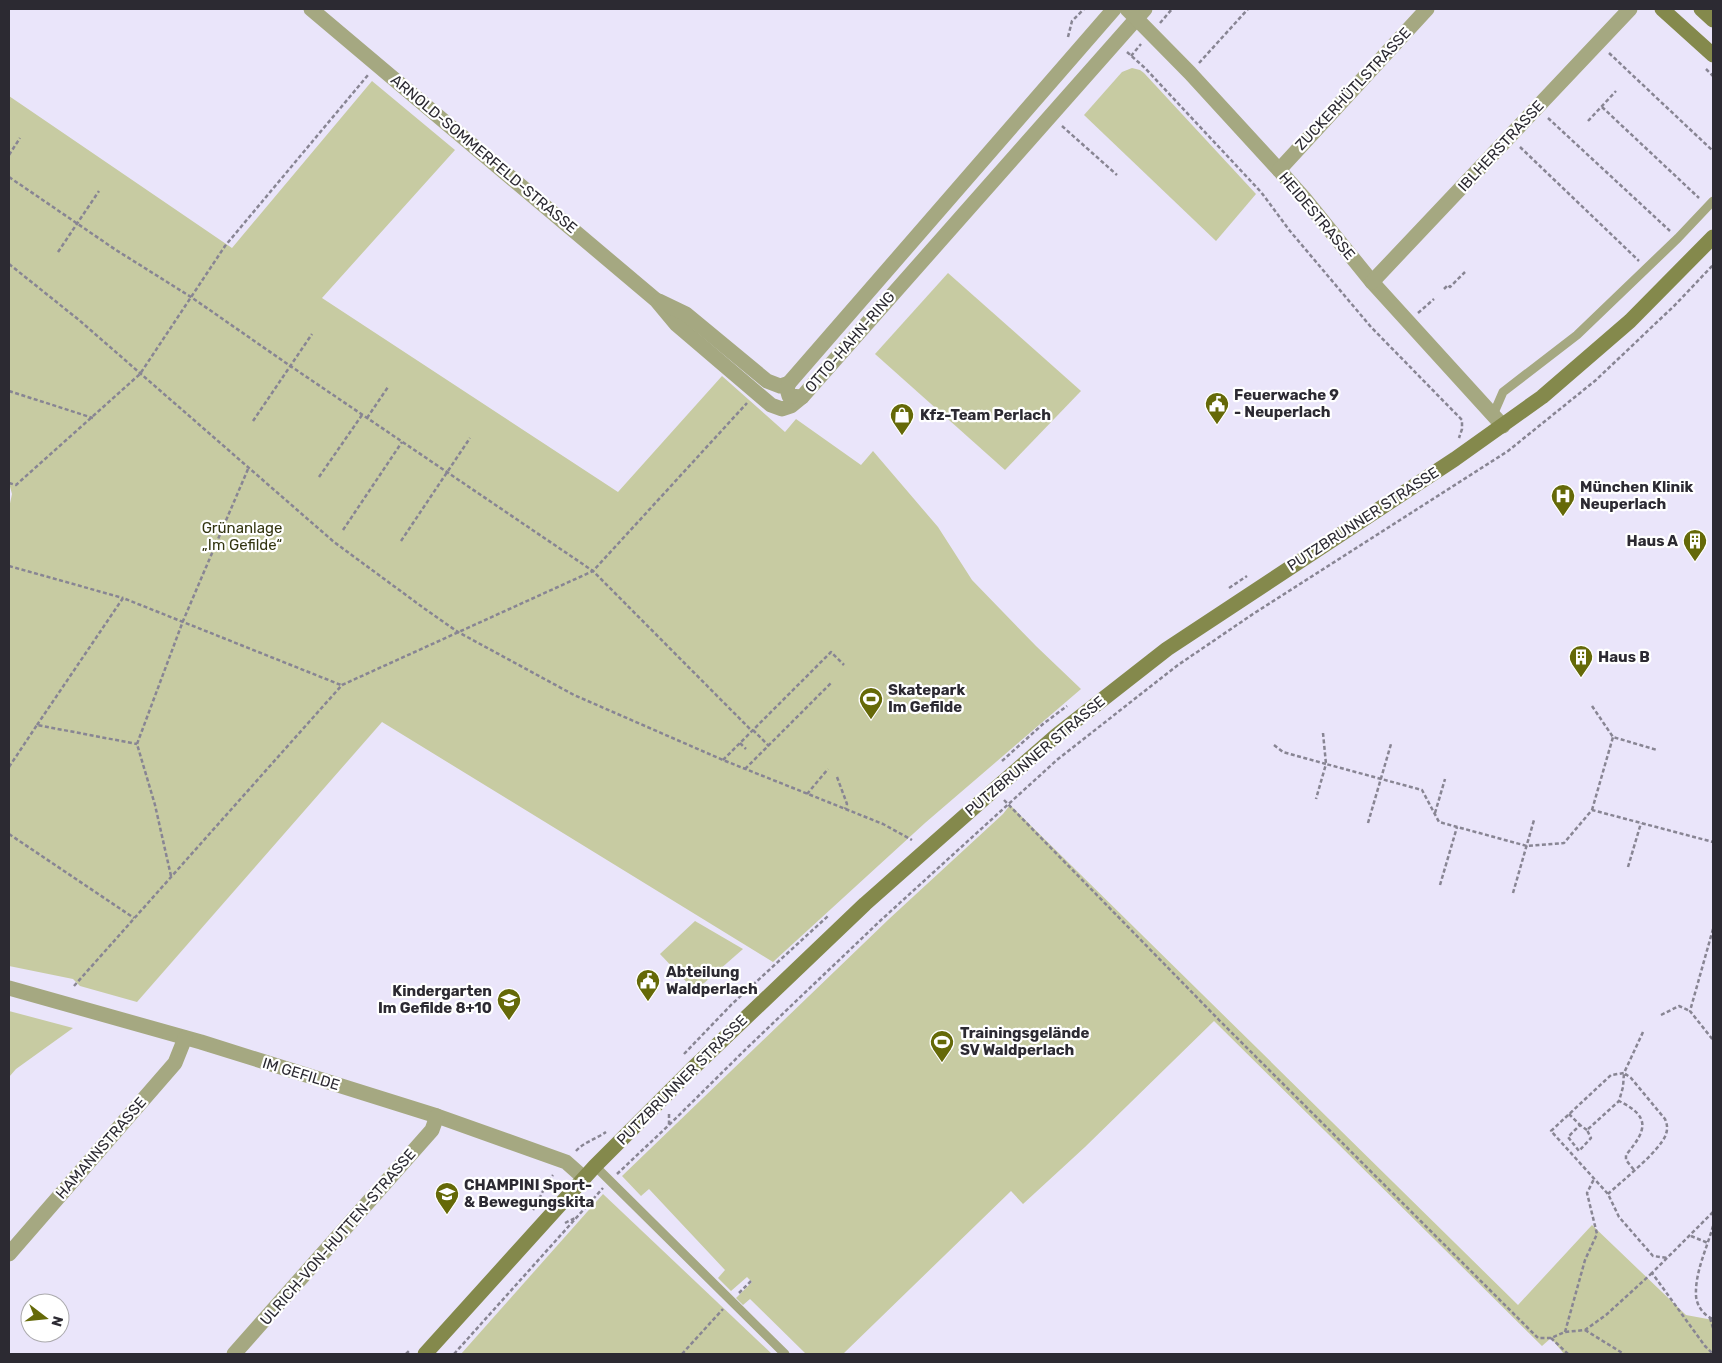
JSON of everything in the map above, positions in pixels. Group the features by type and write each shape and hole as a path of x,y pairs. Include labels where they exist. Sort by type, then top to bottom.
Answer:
{"main road":[{"path":"1662,9 1713,55"},
{"path":"1701,9 1713,20"},
{"name":"PUTZBRUNNER STRASSE","path":"425,1354 595,1166 690,1070 880,891 1057,735 1167,649 1324,544 1455,460 1498,421 1542,397 1630,321 1713,237"}],"street":[{"name":"ARNOLD-SOMMERFELD-STRASSE","path":"311,9 656,300 676,324 771,405 782,409 791,406 802,397"},
{"name":"OTTO-HAHN-RING","path":"1114,9 789,383 787,389 790,396 802,397 1116,42 1136,12"},
{"name":"ZUCKERHÜTLSTRASSE","path":"1279,170 1427,9"},
{"name":"IBLHERSTRASSE","path":"1372,282 1630,9"},
{"name":"HEIDESTRASSE","path":"1136,12 1304,198 1372,282 1498,421"},
{"name":"ARNOLD-SOMMERFELD-STRASSE","path":"656,300 686,314 767,381 780,386 789,383"},
{"name":"IM GEFILDE","path":"9,988 185,1038 437,1116 566,1162 584,1178"},
{"name":"HAMANNSTRASSE","path":"9,1254 175,1063 185,1038"},
{"name":"ULRICH-VON-HUTTEN-STRASSE","path":"234,1354 432,1130 437,1116"}],"lane":[{"path":"1498,421 1503,392 1577,334 1711,204"},
{"path":"595,1166 785,1354"}],"path":[{"path":"1190,73 1248,9"},
{"path":"1116,42 1151,75 1262,192 1290,231 1371,327 1462,420 1462,429 1458,439"},
{"path":"1610,54 1713,151"},
{"path":"9,483 16,485 140,374 225,246 377,64"},
{"path":"1588,121 1616,91"},
{"path":"1602,107 1711,204"},
{"path":"1538,108 1678,238"},
{"path":"1050,116 1116,175"},
{"path":"1510,137 1646,268"},
{"path":"9,155 20,138"},
{"path":"9,177 116,250 191,297 594,571 769,746"},
{"path":"58,252 99,191"},
{"path":"9,264 78,320 334,542 458,632 574,694 723,760 882,824 912,840"},
{"path":"454,1354 610,1180 644,1150 748,1046 852,948 1058,759 1178,665 1246,619 1508,451 1596,380 1676,305 1713,265"},
{"path":"1444,289 1448,285 1450,287 1465,272"},
{"path":"1409,322 1434,299"},
{"path":"253,421 312,334"},
{"path":"367,418 388,387"},
{"path":"9,391 92,418"},
{"path":"74,986 342,685 594,571 756,393"},
{"path":"319,477 362,415"},
{"path":"401,541 470,438"},
{"path":"343,530 402,442"},
{"path":"171,876 137,744 183,621 248,469"},
{"path":"9,566 123,598 342,685"},
{"path":"9,767 123,598"},
{"path":"723,760 831,652 844,665"},
{"path":"745,769 831,684"},
{"path":"1592,706 1614,737 1657,750"},
{"path":"37,725 137,744"},
{"path":"1316,798 1326,764 1323,733"},
{"path":"1274,745 1283,752 1422,790 1439,822 1526,846 1564,842 1592,810 1614,737"},
{"path":"740,743 746,748"},
{"path":"1368,823 1391,744"},
{"path":"807,794 828,769"},
{"path":"837,777 848,804 846,809"},
{"path":"1434,813 1445,779"},
{"path":"1010,807 1226,1027 1538,1338 1551,1338 1565,1332 1586,1330 1606,1315 1652,1273 1713,1212"},
{"path":"1592,810 1713,842"},
{"path":"1513,893 1534,820"},
{"path":"1628,867 1641,823"},
{"path":"1440,884 1457,827"},
{"path":"9,834 134,918"},
{"path":"1690,1011 1713,929"},
{"path":"1661,1015 1679,1006 1690,1011 1713,1040"},
{"path":"1587,1130 1619,1100 1623,1087 1624,1073 1643,1032"},
{"path":"1608,1194 1659,1146 1666,1136 1667,1126 1665,1119 1631,1078 1624,1073 1611,1075 1551,1131 1608,1194 1619,1217 1654,1256 1668,1258"},
{"path":"1619,1100 1631,1106 1640,1117 1643,1128 1639,1139 1626,1155 1626,1160 1634,1170"},
{"path":"669,1112 669,1125"},
{"path":"1569,1114 1587,1130 1591,1138 1579,1150 1568,1137 1580,1125"},
{"path":"658,1123 664,1130"},
{"path":"1567,1149 1573,1143"},
{"path":"638,1144 644,1150"},
{"path":"622,1160 628,1165"},
{"path":"1565,1332 1585,1260 1597,1234 1587,1193 1594,1179"},
{"path":"1713,1226 1695,1296 1701,1310 1712,1319 1713,1328"},
{"path":"1690,1235 1708,1243"},
{"path":"1652,1273 1705,1346 1713,1354"},
{"path":"682,1354 751,1280"},
{"path":"1586,1330 1624,1354"},
{"path":"1551,1338 1568,1354"}],"green space":[{"path":"1132,68 1144,73 1256,194 1216,241 1084,115 1122,72"},
{"name":"Grünanlage „Im Gefilde“","path":"372,81 455,150 322,298 618,492 722,376 785,432 796,419 861,465 873,451 938,527 972,580 1081,689 925,823 773,962 382,722 137,1002 80,986 73,979 9,966 9,508 12,494 9,483 9,96 232,248"},
{"path":"948,273 1081,391 1005,470 875,354"},
{"name":"Trainingsgelände SV Waldperlach","path":"1010,805 1518,1305 1592,1225 1686,1315 1713,1320 1713,1354 1564,1354 1551,1338 1542,1346 1214,1021 1085,1147 1023,1204 1011,1191 843,1354 806,1354 750,1299 743,1305 736,1298 752,1282 747,1277 731,1291 718,1278 725,1270 649,1189 641,1196 622,1176 889,919 1003,814"},
{"path":"695,921 743,949 695,991 660,954"},
{"path":"9,1011 73,1028 16,1069 9,1077"},
{"path":"603,1194 772,1354 461,1354"}],"place":[{"name":"Feuerwache 9 - Neuperlach","path":"1217,425"},
{"name":"Kfz-Team Perlach","path":"902,436"},
{"name":"München Klinik Neuperlach","path":"1563,517"},
{"name":"Haus A","path":"1695,562"},
{"name":"Haus B","path":"1581,678"},
{"name":"Skatepark Im Gefilde","path":"871,720"},
{"name":"Abteilung Waldperlach","path":"648,1002"},
{"name":"Kindergarten Im Gefilde 8+10","path":"509,1021"},
{"name":"Trainingsgelände SV Waldperlach","path":"942,1063"},
{"name":"CHAMPINI Sport- & Bewegungskita","path":"447,1215"}]}
